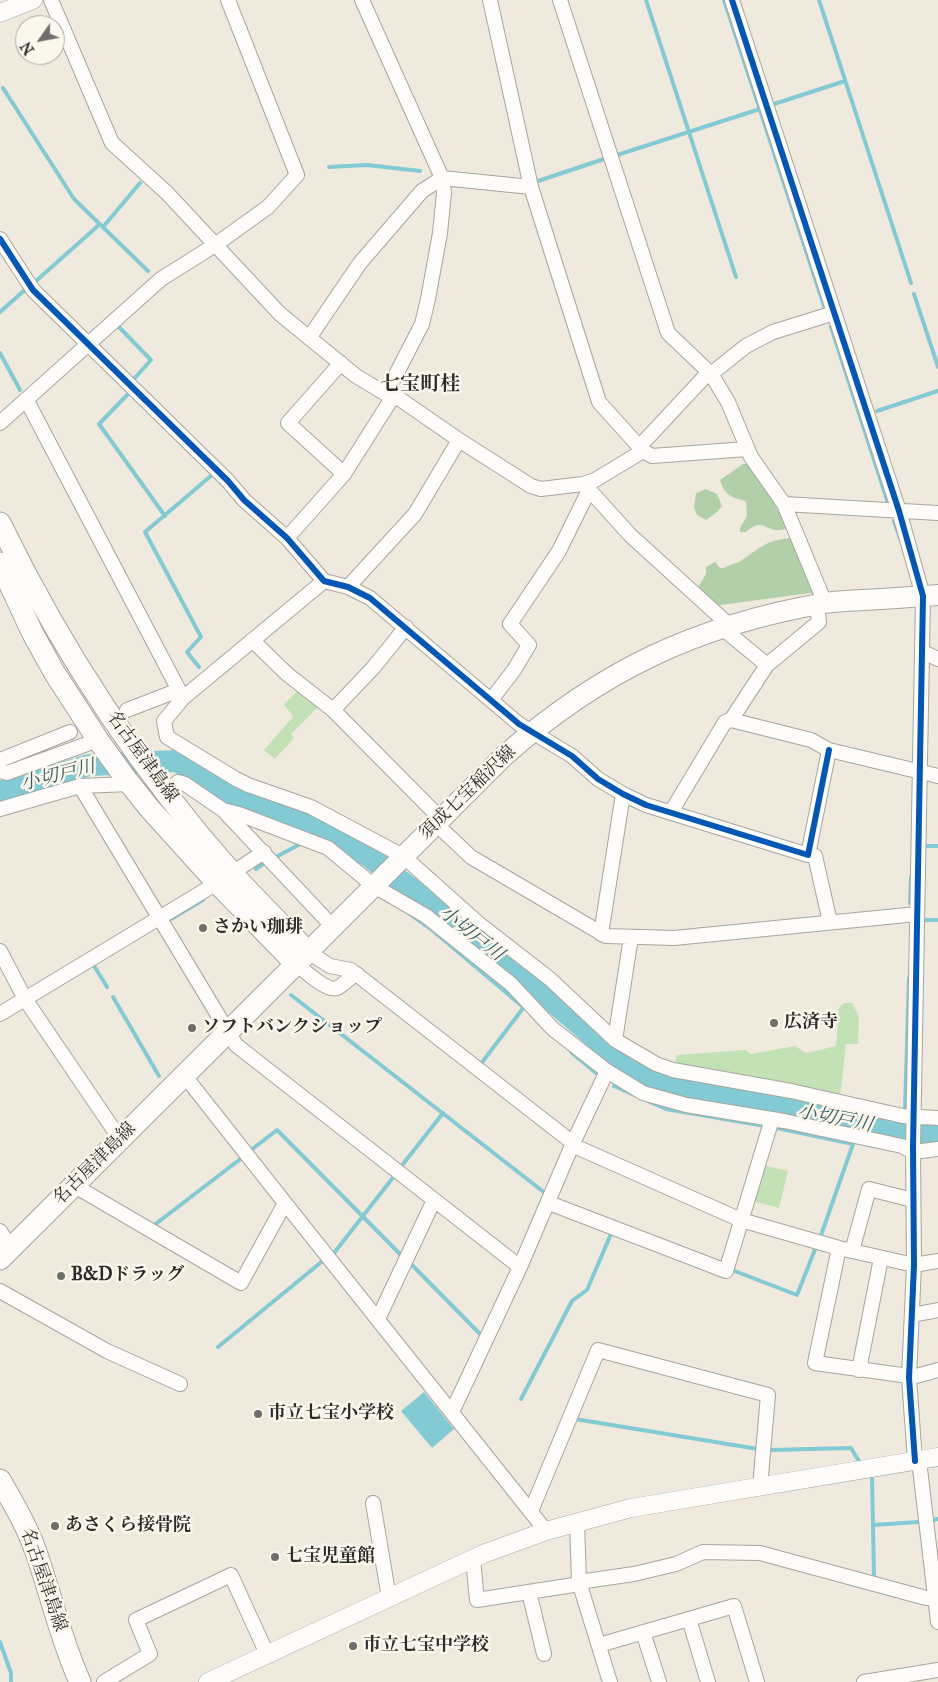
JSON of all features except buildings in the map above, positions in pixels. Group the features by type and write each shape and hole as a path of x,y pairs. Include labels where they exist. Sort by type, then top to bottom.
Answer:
{"main road":[{"name":"名古屋津島線","path":"0,523 63,642 131,745 224,878"},
{"name":"名古屋津島線","path":"0,563 36,640 54,672 128,782 302,958 73,1185 4,1246"},
{"name":"須成七宝稲沢線","path":"302,958 504,756 562,708 598,684 674,645 725,626 821,604 931,596"},
{"name":"名古屋津島線","path":"1,1483 20,1514 36,1550 58,1625 80,1682"}],"street":[{"path":"0,13 33,0"},
{"path":"51,0 112,143 167,192 280,314 341,363 531,486 541,489 586,487"},
{"path":"0,423 161,279 215,245 268,207 297,174 228,0"},
{"path":"287,538 344,474 390,394 424,316 440,233 444,193 442,178 362,0"},
{"path":"490,0 531,187 599,402 641,449 652,456 747,449"},
{"path":"560,0 668,333 710,373 728,402 751,457 784,504 821,604 819,622 767,665 730,720 725,722 671,812"},
{"path":"732,0 899,511 931,596 923,652 913,1119 914,1265 909,1376 917,1461 938,1622"},
{"path":"310,338 360,263 422,191 442,178 531,187"},
{"path":"0,239 34,290 228,481 244,500 287,538 324,580 348,587 370,598 519,724 572,756 598,780 646,805 710,826 815,856 830,922"},
{"path":"491,700 514,670 529,645 510,624 559,551 586,487 641,449 710,373 746,346 774,332 834,313"},
{"path":"341,363 288,423 344,474"},
{"path":"26,399 181,694"},
{"path":"348,587 415,514 459,440"},
{"path":"586,487 630,535 767,665"},
{"path":"784,504 938,513"},
{"path":"324,580 252,640 181,694 164,721 167,737 236,779 248,785 311,806 401,858 478,923 550,980 615,1040 656,1064 673,1070 791,1091 913,1119 938,1118"},
{"path":"333,710 373,668 406,627"},
{"path":"252,640 288,674 333,710 471,857 601,934 606,936 674,938 917,914"},
{"path":"923,652 938,659"},
{"path":"127,710 181,694"},
{"path":"730,720 811,740 829,750 938,776"},
{"path":"0,760 70,732"},
{"path":"0,771 8,772 101,744"},
{"path":"808,855 829,750"},
{"path":"0,809 80,786 128,782"},
{"path":"159,784 178,782 186,784 223,810 333,927"},
{"path":"80,786 236,1045 520,1267"},
{"path":"601,934 623,794"},
{"path":"223,810 239,814 328,848 376,884 426,916 511,984 553,1029 607,1071 643,1093 665,1100 772,1119 913,1149 938,1149"},
{"path":"0,1014 159,919 264,852"},
{"path":"615,1040 631,937"},
{"path":"0,951 25,999 120,1139"},
{"path":"302,958 328,988 337,988 357,974"},
{"path":"302,958 351,970 357,974 573,1144 742,1220 845,1249 914,1265 938,1261"},
{"path":"452,1412 520,1267 607,1071"},
{"path":"184,1075 546,1531"},
{"path":"548,1203 726,1271 772,1119"},
{"path":"73,1185 241,1283 285,1203"},
{"path":"913,1200 869,1189 845,1249 816,1363 909,1376 938,1370"},
{"path":"378,1319 434,1200"},
{"path":"859,1370 881,1258"},
{"path":"0,1291 107,1351 180,1384"},
{"path":"912,1314 938,1310"},
{"path":"531,1511 598,1350 768,1395 760,1487"},
{"path":"208,1682 473,1559 546,1531 631,1508 938,1457"},
{"path":"373,1503 389,1598"},
{"path":"577,1522 580,1583 610,1682"},
{"path":"473,1559 477,1600 634,1574 676,1564 703,1552 760,1553 926,1598 936,1597"},
{"path":"104,1682 150,1654 136,1620 230,1575 267,1654"},
{"path":"529,1592 544,1654"},
{"path":"599,1645 734,1606 758,1682"},
{"path":"689,1619 708,1682"},
{"path":"643,1632 659,1682"},
{"path":"864,1682 938,1670"}],"green space":[{"path":"743,464 748,464 770,495 787,528 775,530 758,525 746,532 740,532 740,528 747,516 746,501 729,495 720,480"},
{"path":"706,489 717,494 722,506 706,520 697,515 694,507 696,493"},
{"path":"796,538 818,592 713,606 696,591 706,574 706,567 715,562 720,568 724,568 740,561 772,541"},
{"path":"301,688 321,704 291,734 294,738 275,759 264,750 293,717 284,704"},
{"path":"844,1003 852,1003 859,1016 858,1044 846,1044 840,1098 674,1067 677,1055 745,1050 751,1054 795,1046 806,1053 836,1046 839,1008"},
{"path":"763,1165 788,1171 779,1208 752,1201"}],"water":[{"path":"424,1392 454,1429 432,1448 401,1411"}],"waterway":[{"path":"646,0 736,277"},
{"path":"724,0 824,306"},
{"path":"819,0 911,283"},
{"path":"774,104 845,81"},
{"path":"3,88 74,199 148,271"},
{"path":"614,156 760,109"},
{"path":"536,185 535,182 607,158"},
{"path":"329,167 367,165 420,171"},
{"path":"103,227 140,183"},
{"path":"36,281 100,224"},
{"path":"0,312 27,288"},
{"path":"914,294 938,367"},
{"path":"117,325 151,360 133,380"},
{"path":"831,327 888,503"},
{"path":"0,353 20,390"},
{"path":"877,411 938,391"},
{"path":"130,392 99,424 165,516"},
{"path":"199,667 187,652 201,637 145,532 212,475"},
{"path":"894,521 900,538"},
{"name":"小切戸川","path":"0,792 89,765 177,761 234,797 314,823 371,858 514,968 624,1063 645,1077 673,1087 767,1103 887,1129 938,1135"},
{"path":"307,831 314,823"},
{"path":"276,857 302,843"},
{"path":"926,846 938,846"},
{"path":"256,869 266,862"},
{"path":"910,903 911,877"},
{"path":"171,919 203,900"},
{"path":"410,914 431,929 522,1006"},
{"path":"925,920 938,920"},
{"path":"93,964 107,987"},
{"path":"905,1110 909,978"},
{"name":"小切戸川","path":"536,997 541,991"},
{"path":"291,995 545,1193"},
{"path":"113,997 159,1076"},
{"path":"480,1065 524,1007"},
{"path":"571,1052 596,1073"},
{"path":"614,1086 666,1109 765,1126"},
{"path":"400,1168 443,1113"},
{"name":"小切戸川","path":"855,1129 856,1123"},
{"path":"777,1128 853,1144 820,1238"},
{"path":"251,1150 277,1130 400,1254"},
{"path":"153,1226 243,1157"},
{"path":"334,1253 395,1175"},
{"path":"521,1399 572,1301 587,1290 611,1234"},
{"path":"732,1270 797,1295 816,1247"},
{"path":"218,1347 325,1259"},
{"path":"409,1262 481,1335"},
{"path":"575,1419 758,1449"},
{"path":"769,1450 851,1448 860,1463"},
{"path":"872,1477 873,1525 919,1522"},
{"path":"933,1520 938,1519"},
{"path":"873,1525 874,1578"},
{"path":"0,1642 11,1673 11,1682"}],"cycle path":[{"path":"732,0 899,511 923,596 913,1147 914,1265 909,1378 915,1461"},
{"path":"0,239 33,290 228,481 244,500 287,538 324,581 348,587 370,598 519,724 572,756 598,779 646,805 808,855 829,750"}],"place":[{"name":"さかい珈琲","path":"203,928"},
{"name":"広済寺","path":"774,1023"},
{"name":"ソフトバンクショップ","path":"192,1028"},
{"name":"B&Dドラッグ","path":"61,1276"},
{"name":"市立七宝小学校","path":"258,1414"},
{"name":"あさくら接骨院","path":"55,1526"},
{"name":"七宝児童館","path":"275,1557"},
{"name":"市立七宝中学校","path":"353,1646"}],"district":[{"name":"七宝町桂","path":"420,385"}]}
